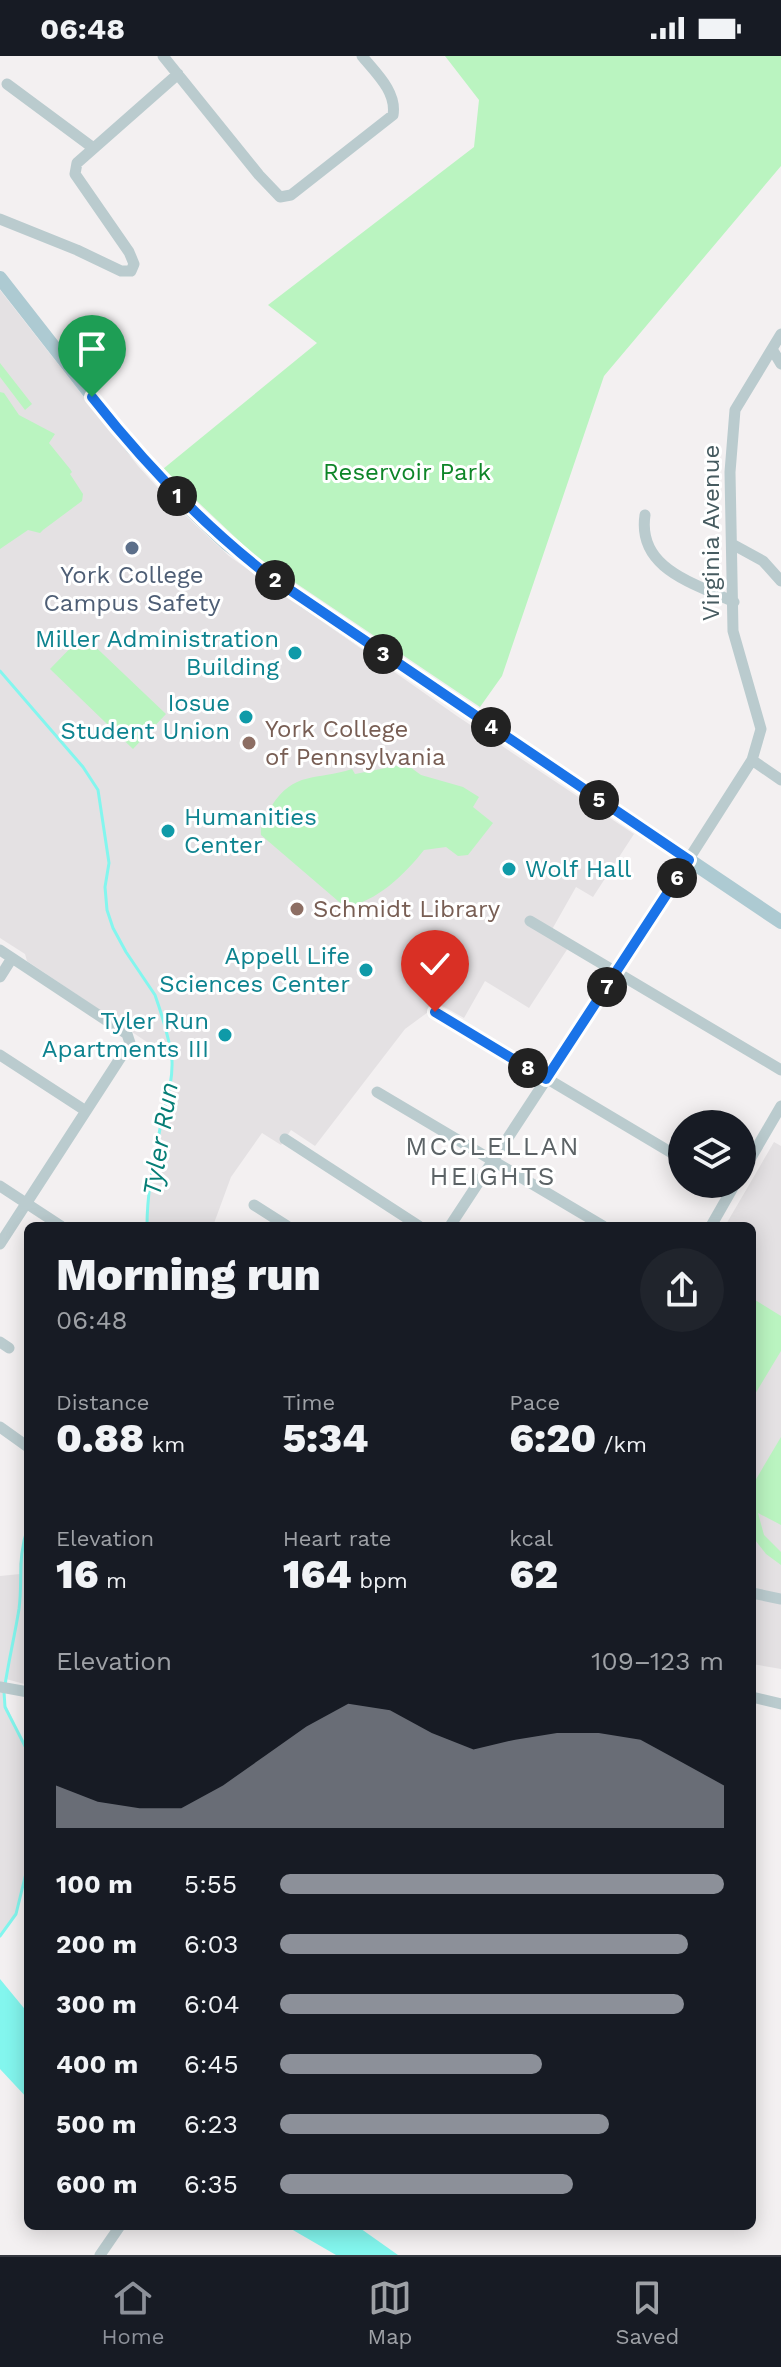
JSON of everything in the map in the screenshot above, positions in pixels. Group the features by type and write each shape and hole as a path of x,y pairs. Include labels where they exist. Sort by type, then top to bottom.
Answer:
{"main road":[{"path":"0,278 132,447 226,543 319,611 781,922"}],"street":[{"path":"163,56 280,197 291,195 393,115 395,104 390,92 362,56"},
{"path":"0,219 121,271 131,271 134,264 129,252 75,174 77,163 178,74"},
{"path":"7,84 92,147"},
{"name":"Virginia Avenue","path":"453,1222 752,760 761,729 733,631 730,472 735,410 781,334"},
{"path":"772,349 781,364"},
{"path":"645,515 647,545 668,571 734,602"},
{"path":"732,544 763,561 781,581"},
{"path":"752,760 781,780"},
{"path":"530,921 781,1070"},
{"path":"0,950 121,1029 130,1039 128,1048 0,1244"},
{"path":"0,977 12,958"},
{"path":"435,1012 668,1151"},
{"path":"0,1055 86,1111"},
{"path":"377,1092 596,1222"},
{"path":"756,1149 781,1106"},
{"path":"285,1139 413,1222"},
{"path":"0,1186 55,1222"},
{"path":"713,1222 724,1198"},
{"path":"254,1205 281,1222"},
{"path":"0,1427 24,1444"},
{"path":"756,1594 781,1599"},
{"path":"756,1698 781,1704"},
{"path":"100,2255 117,2230"}],"shaded area":[{"name":"York College of Pennsylvania","path":"0,290 138,466 229,556 457,716 634,834 593,897 576,887 550,933 570,945 529,1008 485,981 464,1018 439,1004 405,1029 315,1146 291,1130 281,1145 262,1133 231,1177 214,1222 147,1222 151,1171 168,1103 172,1059 27,961 25,954 0,938"},
{"path":"774,1142 781,1146 781,1669 756,1665 756,1222 727,1222 741,1198 756,1198 756,1173"},
{"path":"24,1543 24,1684 6,1679 3,1699 24,1744 24,1884 18,1910 0,1936 0,1576 20,1574"}],"green space":[{"name":"Reservoir Park","path":"445,56 781,56 781,166 604,376 502,676 480,707 254,555 163,469 317,343 268,305 474,147 479,100"},
{"path":"0,363 32,404 25,410 0,377"},
{"path":"0,392 4,393 19,415 55,434 49,443 72,472 70,474 83,494 82,501 40,533 28,530 0,549"},
{"path":"83,635 166,714 133,749 50,669"},
{"path":"406,764 421,775 463,787 479,797 473,807 493,823 468,855 458,856 446,847 424,850 379,893 345,907 261,835 264,817 280,795 297,782 352,769 355,774"},
{"path":"756,1300 781,1316 781,1351 756,1392"},
{"path":"781,1437 781,1525 758,1513 764,1535 781,1552 781,1565 756,1541 756,1479"}],"water":[{"path":"0,1979 24,2008 24,2095 0,2069"},
{"path":"293,2230 363,2230 398,2255 336,2255"}],"waterway":[{"name":"Tyler Run","path":"0,671 83,767 98,790 109,863 105,887 107,910 126,952 155,995 165,1028 172,1071 151,1180 147,1222"},
{"name":"Tyler Run","path":"5,1685 19,1609 24,1543"},
{"name":"Tyler Run","path":"4,1692 5,1707 24,1744"},
{"name":"Tyler Run","path":"0,1936 16,1914 24,1881"}],"place":[{"name":"York College Campus Safety","path":"132,548"},
{"name":"Miller Administration Building","path":"295,653"},
{"name":"Iosue Student Union","path":"246,717"},
{"name":"York College of Pennsylvania","path":"249,743"},
{"name":"Humanities Center","path":"168,831"},
{"name":"Wolf Hall","path":"509,869"},
{"name":"Schmidt Library","path":"297,909"},
{"name":"Appell Life Sciences Center","path":"366,970"},
{"name":"Tyler Run Apartments III","path":"225,1035"}],"district":[{"name":"MCCLELLAN HEIGHTS","path":"493,1161"}],"route":[{"path":"92,397 155,473 226,543 306,602 689,860 546,1079 435,1012"}]}
